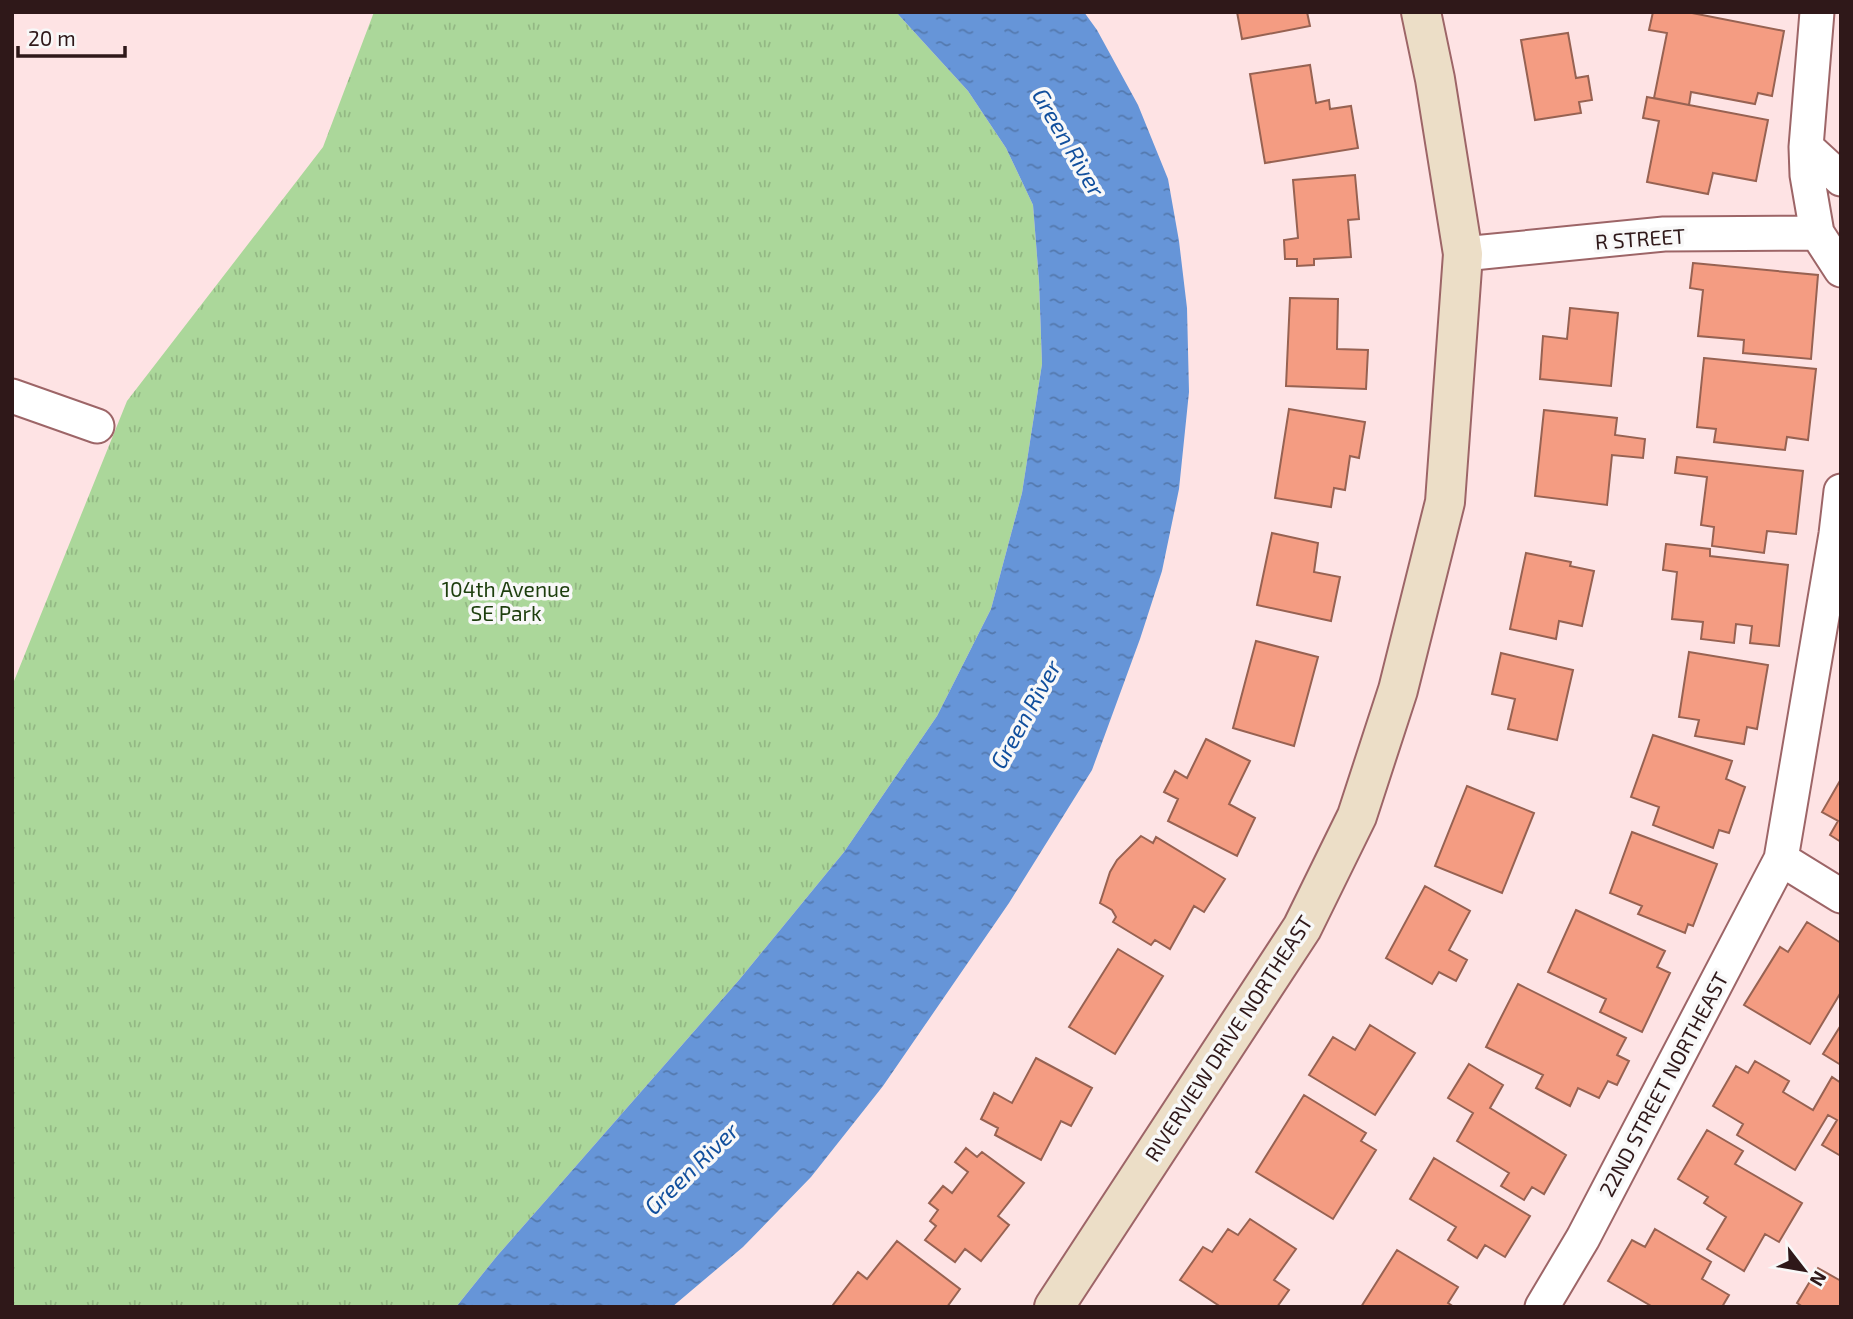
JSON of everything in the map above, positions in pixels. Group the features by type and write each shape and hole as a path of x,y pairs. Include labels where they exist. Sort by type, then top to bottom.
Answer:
{"street":[{"name":"RIVERVIEW DRIVE NORTHEAST","path":"1054,1307 1302,928 1357,816 1398,690 1445,502 1463,254 1435,79 1421,12"},
{"path":"1817,12 1807,175 1817,233 1841,270"},
{"path":"1807,147 1841,180"},
{"name":"R STREET","path":"1463,254 1664,234 1817,233"},
{"path":"12,396 97,426"},
{"name":"22ND STREET NORTHEAST","path":"1542,1307 1583,1238 1781,859 1838,535 1841,491"},
{"path":"1781,859 1841,896"}],"green space":[{"name":"104th Avenue SE Park","path":"374,12 896,12 968,91 1006,148 1033,205 1042,364 1022,493 991,609 937,716 844,852 739,980 497,1256 456,1307 12,1307 12,686 127,401 323,147"}],"water":[{"name":"Green River","path":"896,12 1084,12 1097,30 1138,105 1168,179 1187,308 1189,392 1179,489 1162,571 1140,639 1092,770 1009,903 883,1086 811,1177 743,1247 672,1307 456,1307 497,1256 739,980 844,852 937,716 991,609 1022,493 1042,364 1033,205 1006,148 968,91"}],"building":[{"path":"1237,12 1307,12 1310,26 1242,39"},
{"path":"1653,12 1687,12 1784,31 1772,96 1758,93 1755,104 1691,92 1689,105 1654,98 1667,33 1649,30"},
{"path":"1568,33 1576,78 1588,76 1592,100 1579,102 1581,113 1535,120 1521,40"},
{"path":"1310,65 1316,103 1329,100 1330,109 1351,106 1358,148 1265,163 1250,74"},
{"path":"1647,97 1768,120 1756,181 1713,173 1708,194 1647,182 1659,121 1643,118"},
{"path":"1355,175 1359,219 1348,220 1351,257 1314,259 1314,265 1297,266 1297,259 1285,259 1284,240 1298,238 1293,180"},
{"path":"1693,263 1818,275 1811,359 1743,353 1744,340 1698,336 1703,290 1690,288"},
{"path":"1290,298 1338,299 1337,349 1368,350 1366,389 1286,386"},
{"path":"1570,308 1618,313 1611,386 1540,379 1543,336 1567,339"},
{"path":"1704,358 1816,369 1808,440 1787,437 1785,450 1714,442 1716,429 1697,427"},
{"path":"1289,409 1365,422 1359,458 1350,456 1345,490 1334,488 1331,507 1275,498"},
{"path":"1544,410 1617,418 1615,435 1645,439 1643,458 1612,455 1607,505 1535,496"},
{"path":"1677,457 1803,471 1796,534 1767,531 1764,553 1712,546 1714,527 1701,525 1707,477 1675,473"},
{"path":"1272,533 1318,543 1314,572 1340,577 1331,621 1257,605"},
{"path":"1666,544 1710,549 1710,556 1788,565 1779,646 1750,643 1752,626 1736,624 1734,643 1701,639 1703,622 1672,619 1677,572 1663,570"},
{"path":"1526,553 1571,562 1570,566 1594,571 1582,626 1559,621 1556,639 1510,629"},
{"path":"1256,641 1318,657 1294,746 1233,728"},
{"path":"1689,652 1768,665 1757,729 1747,727 1744,744 1695,736 1699,720 1679,717"},
{"path":"1501,653 1573,670 1557,740 1508,729 1515,699 1492,694"},
{"path":"1653,735 1732,761 1726,779 1745,787 1729,833 1719,830 1713,848 1653,825 1659,807 1631,797"},
{"path":"1206,739 1250,761 1229,804 1255,818 1237,856 1168,821 1178,799 1164,792 1175,771 1187,778"},
{"path":"1841,779 1841,842 1830,835 1838,821 1822,812"},
{"path":"1467,786 1534,813 1502,893 1435,866"},
{"path":"1632,832 1717,864 1693,926 1688,924 1685,933 1638,914 1642,906 1610,893"},
{"path":"1141,836 1153,843 1156,837 1225,879 1204,912 1194,906 1170,949 1155,940 1151,945 1113,922 1116,917 1112,910 1100,903 1117,860"},
{"path":"1425,886 1470,911 1449,950 1467,960 1456,981 1439,972 1432,984 1386,958"},
{"path":"1576,910 1665,951 1657,967 1670,973 1642,1032 1600,1012 1606,999 1548,972"},
{"path":"1807,922 1841,943 1841,992 1810,1044 1744,1005 1780,947 1788,952"},
{"path":"1118,949 1163,976 1115,1054 1069,1027"},
{"path":"1518,984 1626,1038 1617,1055 1629,1061 1617,1085 1608,1081 1599,1098 1578,1088 1570,1106 1536,1088 1543,1075 1486,1047"},
{"path":"1370,1025 1415,1053 1375,1115 1309,1075 1333,1037 1355,1050"},
{"path":"1841,1025 1841,1065 1823,1054"},
{"path":"1036,1058 1092,1088 1071,1126 1061,1121 1041,1160 995,1135 998,1128 981,1119 994,1093 1012,1103"},
{"path":"1755,1061 1789,1081 1783,1092 1813,1110 1832,1077 1841,1083 1841,1156 1822,1145 1837,1120 1828,1115 1795,1170 1737,1135 1743,1124 1713,1106 1736,1066 1748,1073"},
{"path":"1469,1064 1503,1085 1490,1108 1566,1155 1544,1194 1532,1187 1524,1200 1501,1186 1509,1173 1457,1141 1473,1113 1448,1098"},
{"path":"1304,1095 1366,1133 1361,1141 1376,1150 1333,1219 1256,1172"},
{"path":"1707,1130 1743,1151 1735,1164 1802,1203 1779,1242 1765,1234 1744,1271 1707,1249 1726,1217 1704,1203 1708,1197 1678,1179"},
{"path":"966,1148 977,1157 982,1152 1024,1183 998,1216 1009,1225 981,1261 965,1249 955,1262 925,1240 936,1226 930,1221 938,1210 929,1203 943,1186 952,1193 968,1172 955,1162"},
{"path":"1434,1158 1530,1216 1505,1257 1485,1245 1477,1258 1448,1240 1456,1227 1410,1199"},
{"path":"1250,1219 1296,1249 1274,1280 1289,1290 1277,1307 1221,1307 1180,1280 1203,1247 1212,1252 1228,1229 1238,1235"},
{"path":"1655,1229 1711,1262 1702,1279 1729,1295 1722,1307 1653,1307 1608,1281 1632,1240 1645,1247"},
{"path":"897,1241 960,1289 947,1307 833,1305 858,1272 867,1279"},
{"path":"1397,1250 1458,1287 1448,1303 1454,1307 1361,1307"},
{"path":"1818,1268 1841,1281 1841,1307 1803,1307 1797,1303"}]}
